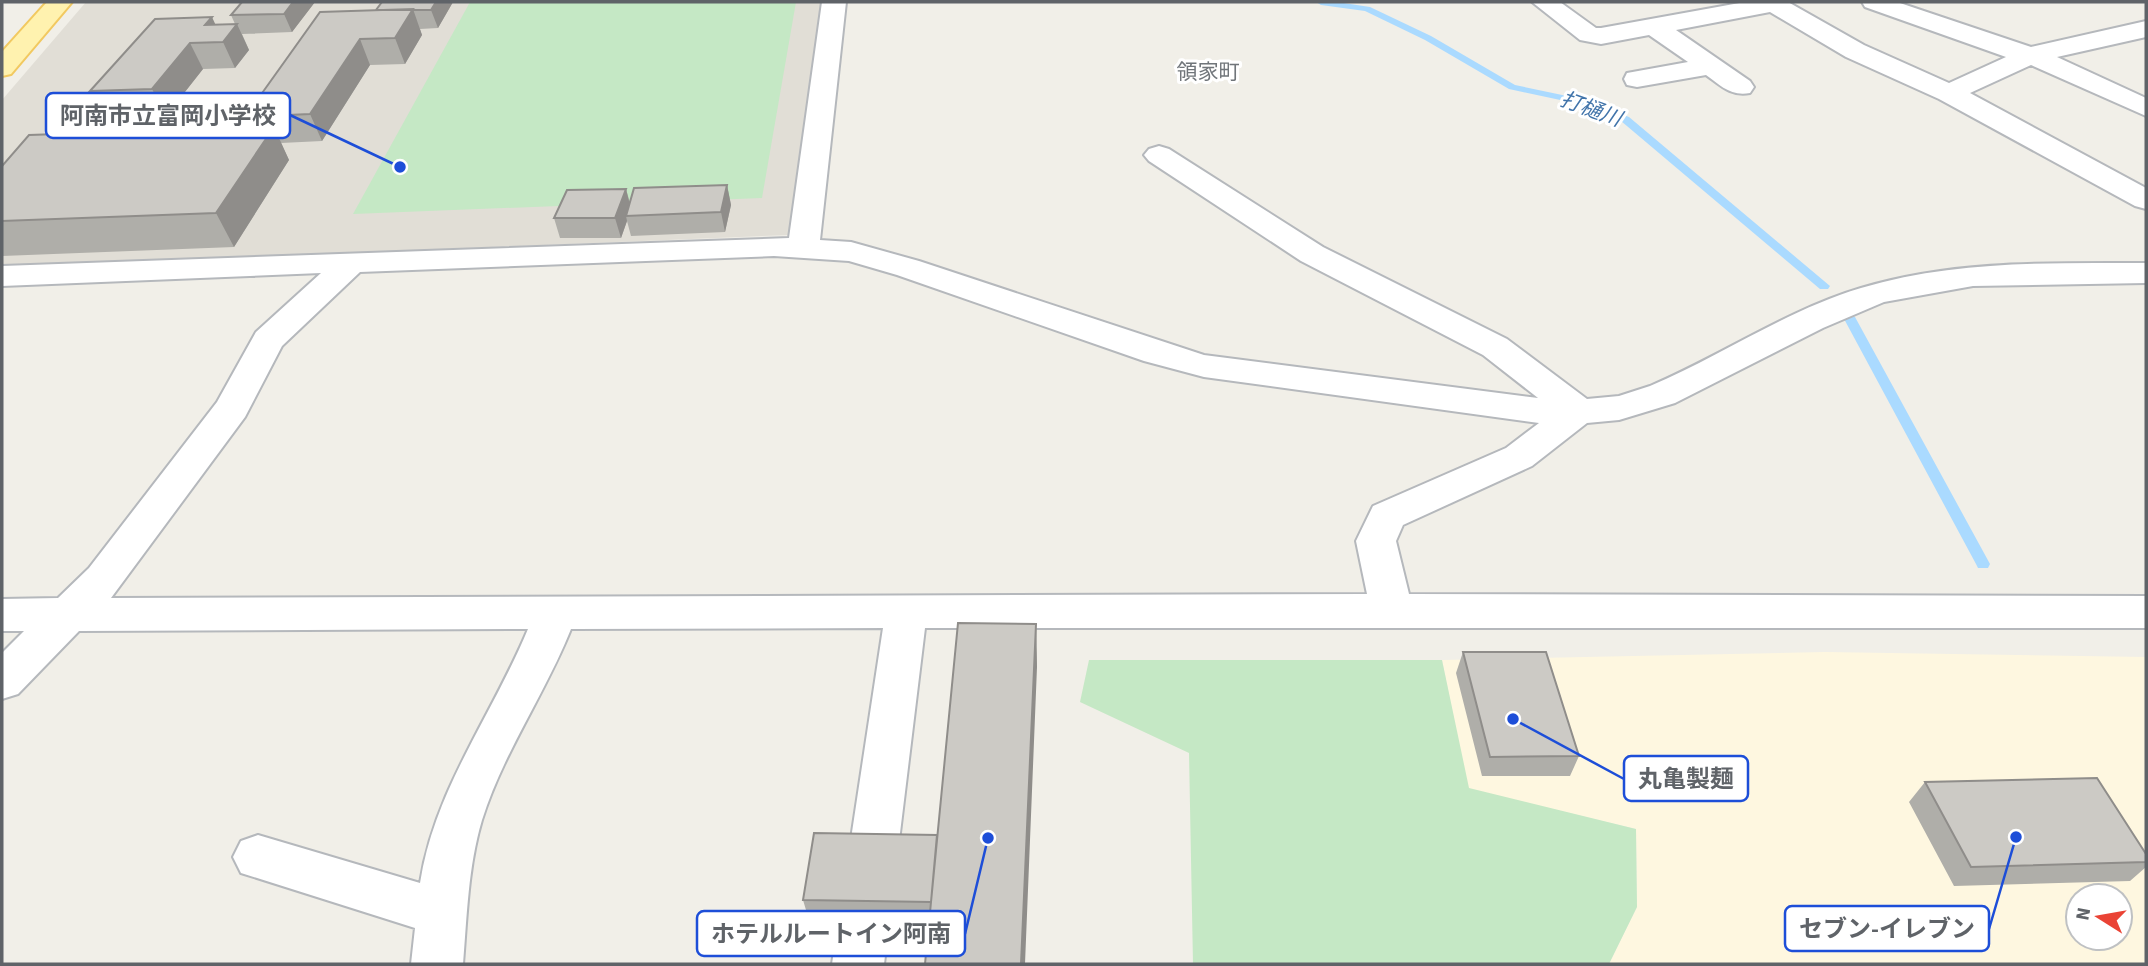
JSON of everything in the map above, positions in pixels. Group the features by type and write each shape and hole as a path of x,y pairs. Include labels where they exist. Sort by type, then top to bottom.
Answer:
{"main road":[{"path":"2,68 60,2"}],"street":[{"path":"803,248 835,2"},
{"path":"1544,2 1589,35 1601,36 1771,3 1854,51 1950,93 2146,200"},
{"path":"1874,2 1995,46 2031,55 2146,108"},
{"path":"1654,26 1740,87"},
{"path":"1950,93 2031,55 2146,29"},
{"path":"1637,79 1711,66"},
{"path":"1159,155 1312,254 1495,347 1578,411"},
{"path":"2,276 774,246 851,252 908,268 1156,353 1204,366 1530,410 1578,411 1630,405 1700,377 1824,312 1917,283 1972,278 2146,273"},
{"path":"2,681 104,579 232,408 268,340 353,261"},
{"path":"1392,610 1376,541 1387,516 1519,457 1578,411"},
{"path":"2,615 1392,610 2146,612"},
{"path":"858,964 906,612"},
{"path":"437,964 453,840 464,802 539,660 556,614"},
{"path":"258,856 442,913"}],"shaded area":[{"path":"86,2 823,2 789,235 2,267 2,100"},
{"path":"1825,652 2146,657 2146,964 1609,964 1637,907 1636,829 1468,789 1442,660"}],"green space":[{"path":"470,2 796,2 762,198 353,214"},
{"path":"1089,660 1442,660 1469,788 1636,829 1637,907 1609,964 1193,964 1189,753 1080,702"}],"building":[{"path":"242,2 293,2 284,14 231,15"},
{"path":"382,2 436,2 431,10 376,10"},
{"path":"413,9 395,38 360,39 310,114 245,117 320,12"},
{"path":"212,17 205,25 237,24 223,42 190,43 152,89 90,91 155,19"},
{"path":"274,127 216,213 2,221 2,166 29,135"},
{"path":"727,185 721,212 626,216 634,188"},
{"path":"626,189 615,218 554,218 567,190"},
{"path":"958,623 1036,624 1021,964 925,964"},
{"path":"1463,652 1546,652 1579,756 1490,757"},
{"path":"2097,778 2146,854 2146,862 1971,867 1925,782"},
{"path":"814,833 937,835 931,902 803,900"}],"waterway":[{"name":"打樋川","path":"1321,2 1367,9 1428,38 1512,87 1582,102 1625,119 1824,286"},
{"name":"打樋川","path":"1849,317 1983,564"}],"place":[{"name":"阿南市立富岡小学校","path":"400,167"},
{"name":"丸亀製麺","path":"1513,719"},
{"name":"セブン-イレブン","path":"2016,837"},
{"name":"ホテルルートイン阿南","path":"988,838"}],"district":[{"name":"領家町","path":"1208,72"}]}
